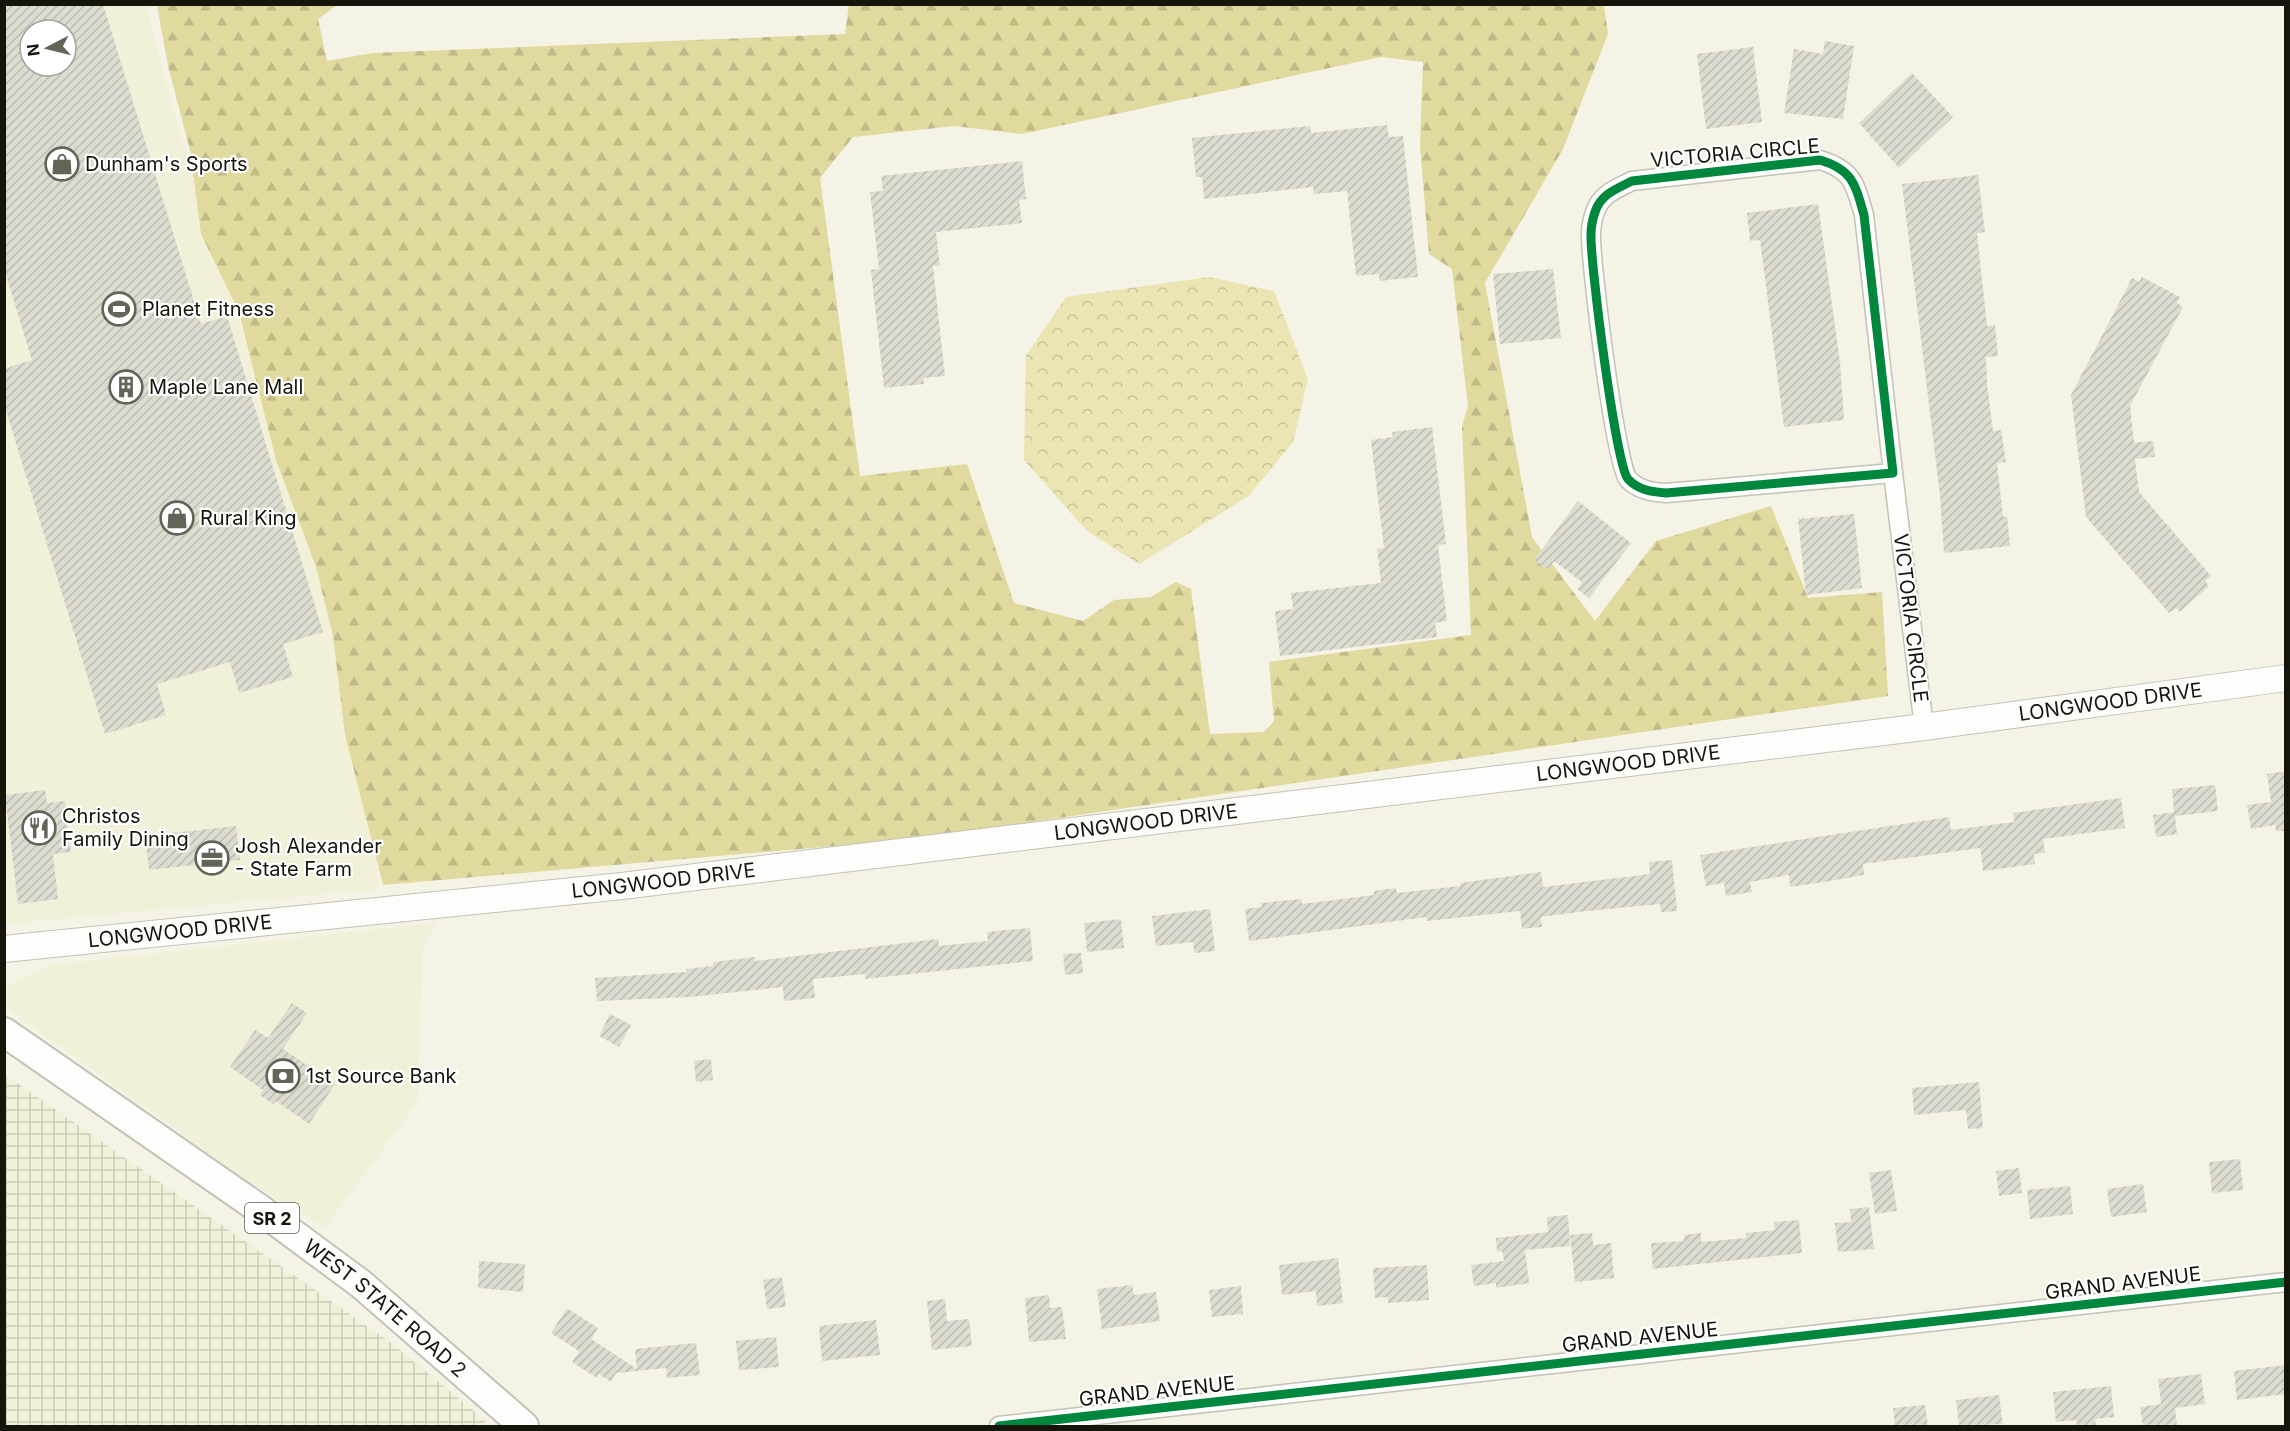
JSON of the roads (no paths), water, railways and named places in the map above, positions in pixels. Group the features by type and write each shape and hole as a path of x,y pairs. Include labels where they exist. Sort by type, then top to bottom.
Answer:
{"main road":[{"name":"LONGWOOD DRIVE","path":"4,950 646,883 1924,727 2286,678"},
{"name":"WEST STATE ROAD 2","path":"4,1032 261,1210 361,1284 524,1426"}],"street":[{"name":"VICTORIA CIRCLE","path":"1893,473 1666,493 1648,492 1627,478 1617,447 1591,234 1595,211 1605,194 1632,181 1820,160 1839,166 1855,184 1864,214 1924,727"},
{"name":"GRAND AVENUE","path":"999,1426 2286,1282"}],"place":[{"name":"Dunham's Sports","path":"62,164"},
{"name":"Planet Fitness","path":"119,309"},
{"name":"Maple Lane Mall","path":"126,387"},
{"name":"Rural King","path":"177,518"},
{"name":"Christos Family Dining","path":"39,828"},
{"name":"Josh Alexander - State Farm","path":"212,858"},
{"name":"1st Source Bank","path":"283,1076"}]}
